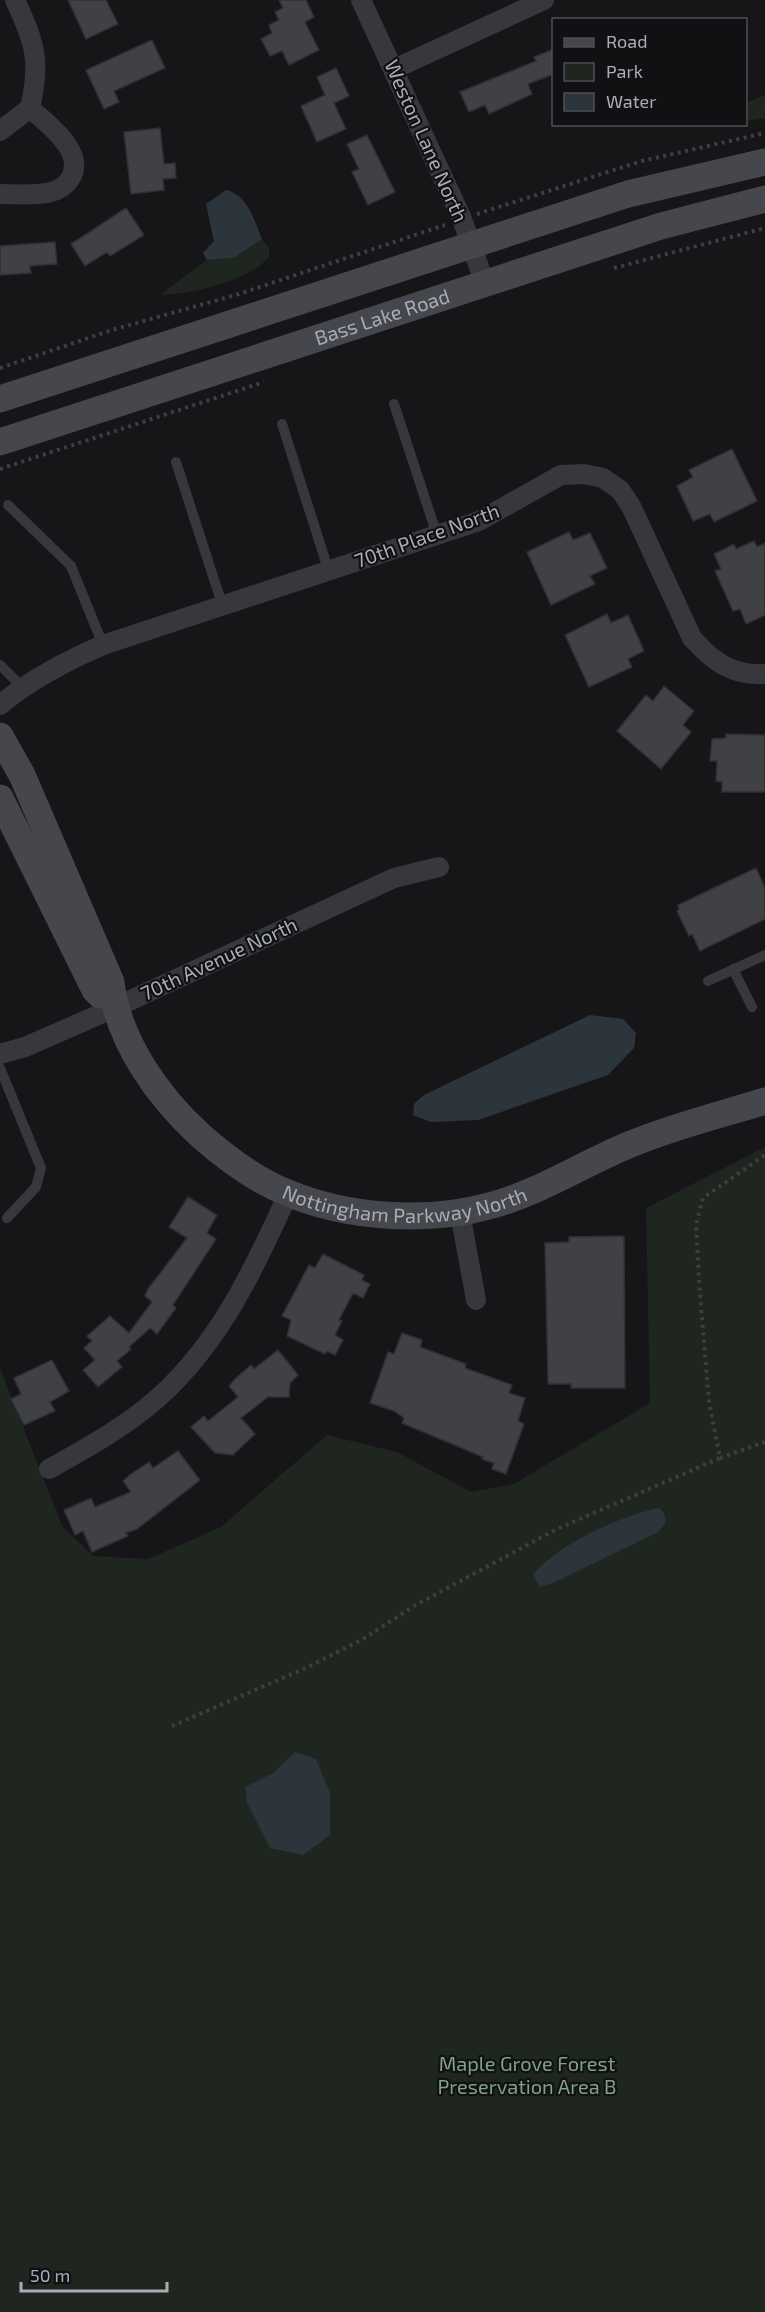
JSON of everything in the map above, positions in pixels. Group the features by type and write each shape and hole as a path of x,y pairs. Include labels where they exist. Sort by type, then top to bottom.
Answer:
{"main road":[{"path":"0,399 472,243 628,194 765,162"},
{"name":"Bass Lake Road","path":"0,442 661,226 765,199"},
{"name":"Nottingham Parkway North","path":"0,736 22,775 111,982 114,1008"},
{"name":"Nottingham Parkway North","path":"0,798 95,990 114,1008 147,1071 180,1117 212,1146 252,1174 288,1194 353,1211 385,1215 460,1213 491,1206 531,1191 631,1143 694,1121 765,1101"}],"street":[{"path":"0,130 30,108 37,64 34,42 15,0"},
{"name":"Weston Lane North","path":"361,0 472,243 485,284"},
{"path":"394,69 544,0"},
{"path":"0,194 51,192 66,185 74,172 75,161 68,146 30,108"},
{"name":"70th Place North","path":"0,705 22,687 74,657 104,645 479,521 561,476 584,474 603,478 620,490 631,506 692,638 707,655 729,670 751,675 765,674"},
{"name":"70th Avenue North","path":"0,1054 25,1047 114,1008 394,878 439,867"},
{"path":"49,1469 106,1438 148,1407 183,1371 217,1329 248,1280 288,1194"},
{"path":"460,1213 476,1300"}],"lane":[{"path":"394,404 437,535"},
{"path":"282,424 329,572"},
{"path":"176,462 223,607"},
{"path":"8,505 71,566 104,645"},
{"path":"0,665 22,687"},
{"path":"708,981 765,955"},
{"path":"733,969 752,1007"},
{"path":"0,1068 41,1168 36,1187 7,1218"}],"path":[{"path":"481,212 642,162 765,133"},
{"path":"0,368 112,330 239,294 441,227"},
{"path":"607,270 765,228"},
{"path":"0,469 267,381"},
{"path":"720,1458 706,1374 696,1225 703,1198 765,1155"},
{"path":"172,1726 308,1667 363,1640 414,1606 557,1529 720,1458 765,1442"}],"green space":[{"path":"765,95 765,118 747,121 747,103"},
{"path":"262,239 269,248 269,257 260,266 218,285 160,295 207,260 234,258"},
{"name":"Maple Grove Forest Preservation Area B","path":"765,1147 765,2312 0,2312 0,1368 62,1526 93,1556 148,1559 221,1527 327,1435 397,1452 471,1492 514,1484 650,1403 646,1208"}],"water":[{"path":"226,190 240,197 245,203 262,239 234,258 207,260 203,253 214,241 206,204"},
{"path":"590,1015 623,1019 636,1033 634,1048 608,1075 478,1120 431,1122 413,1115 414,1104 424,1095"},
{"path":"659,1508 665,1515 665,1524 658,1532 551,1584 540,1587 533,1575 574,1542 626,1517"},
{"path":"295,1752 316,1759 330,1793 330,1835 303,1855 270,1848 247,1803 245,1787 273,1773"}],"building":[{"path":"68,0 106,0 118,24 86,39"},
{"path":"279,0 306,0 314,17 305,22 319,50 289,65 282,51 270,56 261,39 272,33 269,25 279,20 275,12 283,8"},
{"path":"152,40 165,68 114,91 119,102 104,109 86,70"},
{"path":"552,50 552,75 528,84 532,94 489,114 485,105 469,112 460,92 536,61 534,57"},
{"path":"336,68 349,96 334,103 346,129 317,142 301,106 325,95 317,77"},
{"path":"160,128 164,164 175,163 176,178 163,179 164,190 131,194 124,132"},
{"path":"367,135 395,192 368,205 352,172 359,169 347,144"},
{"path":"126,208 144,235 110,256 107,252 85,266 71,244"},
{"path":"55,242 57,264 30,266 31,273 0,275 0,246"},
{"path":"732,449 757,501 714,522 710,514 693,521 677,486 693,477 689,470"},
{"path":"569,532 573,540 590,533 607,568 590,576 595,584 551,605 527,552"},
{"path":"754,541 757,547 765,543 765,615 746,624 740,609 733,611 715,571 721,569 714,554 734,544 736,549"},
{"path":"607,614 611,623 628,615 644,651 628,659 632,667 589,687 565,635"},
{"path":"664,686 694,711 683,725 691,732 661,769 617,731 646,695 653,701"},
{"path":"726,734 765,735 765,792 722,792 722,782 716,781 717,761 710,761 712,739 726,738"},
{"path":"756,868 765,888 765,919 700,951 692,934 689,936 677,911 678,905"},
{"path":"188,1197 217,1215 207,1233 216,1239 173,1305 176,1308 157,1334 150,1328 117,1361 122,1367 98,1387 83,1370 95,1360 84,1348 92,1341 87,1336 110,1316 129,1333 152,1302 145,1296 148,1289 187,1238 169,1227"},
{"path":"624,1236 625,1388 571,1388 571,1384 548,1384 545,1243 569,1242 569,1237"},
{"path":"323,1254 364,1275 362,1280 370,1284 363,1298 353,1293 339,1320 342,1321 335,1335 343,1340 335,1355 327,1351 325,1354 287,1336 291,1320 282,1316 309,1265 315,1268"},
{"path":"402,1333 422,1340 420,1347 466,1364 465,1368 512,1385 509,1393 525,1398 518,1421 524,1424 506,1474 492,1469 494,1463 482,1459 483,1457 402,1423 404,1418 394,1411 370,1403 388,1352 394,1354"},
{"path":"278,1350 298,1375 290,1383 289,1397 268,1397 241,1418 255,1434 233,1455 215,1453 191,1427 204,1416 208,1421 238,1397 229,1386 251,1365 254,1369"},
{"path":"52,1360 69,1391 50,1402 55,1411 24,1425 11,1399 21,1394 14,1378"},
{"path":"178,1451 200,1480 137,1529 126,1533 128,1536 92,1552 83,1531 75,1535 64,1510 91,1498 95,1507 131,1492 123,1481 131,1474 149,1462 153,1468"}]}
